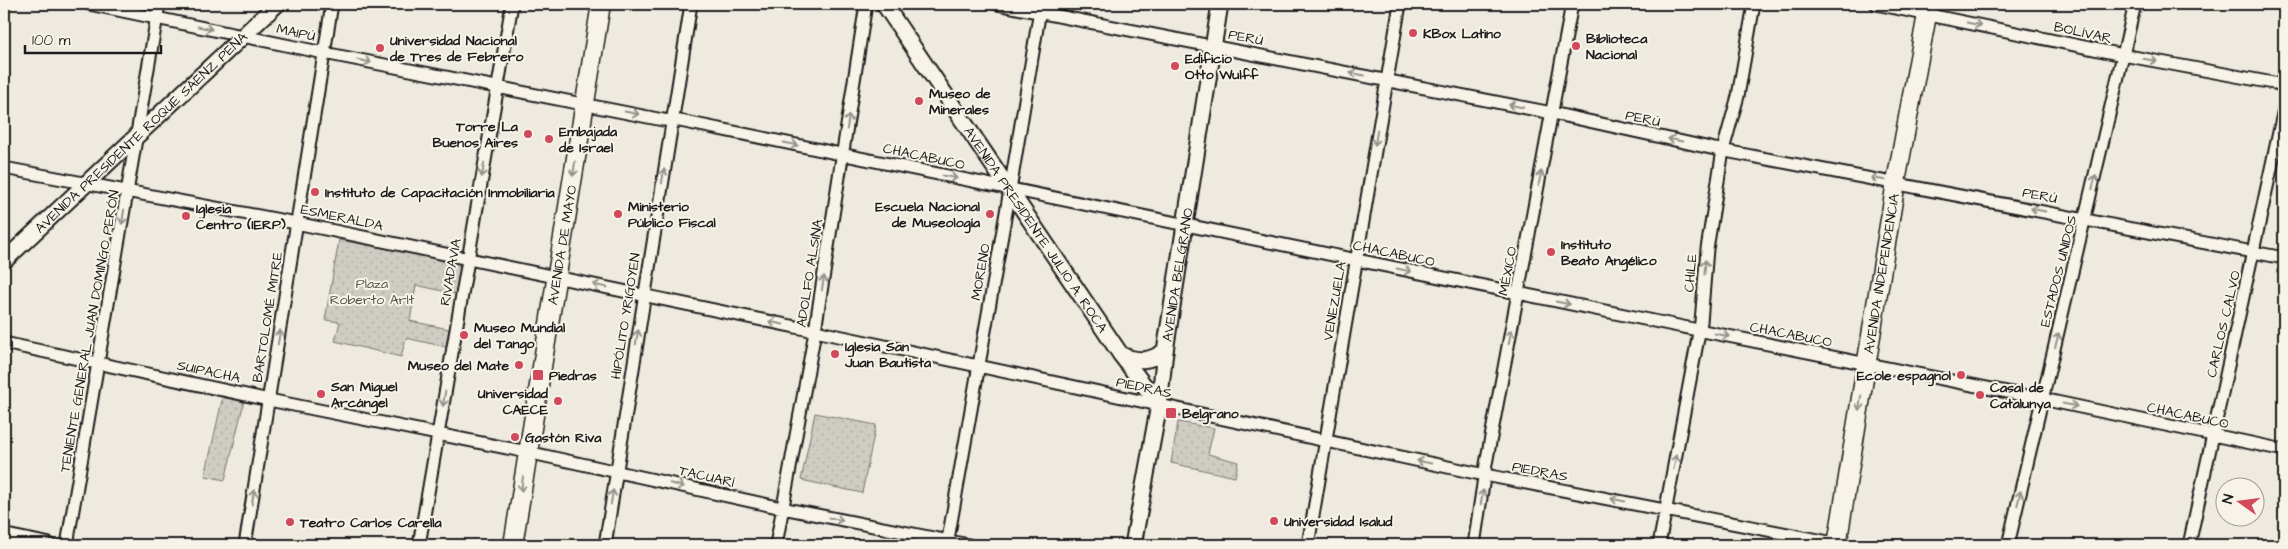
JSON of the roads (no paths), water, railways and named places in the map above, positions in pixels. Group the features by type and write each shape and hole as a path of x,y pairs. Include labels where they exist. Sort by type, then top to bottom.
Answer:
{"main road":[{"name":"AVENIDA PRESIDENTE ROQUE SÁENZ PEÑA","path":"4,261 277,4"},
{"name":"AVENIDA DE MAYO","path":"513,545 601,4"},
{"name":"AVENIDA PRESIDENTE JULIO A. ROCA","path":"884,4 1121,355 1159,405"},
{"name":"AVENIDA BELGRANO","path":"1133,545 1159,405 1165,351 1220,4"},
{"name":"AVENIDA INDEPENDENCIA","path":"1840,545 1896,182 1927,9"},
{"path":"1121,355 1134,360 1147,361 1165,351"}],"street":[{"name":"MAIPÚ","path":"89,4 324,54 497,87"},
{"name":"TENIENTE GENERAL JUAN DOMINGO PERÓN","path":"67,545 159,4"},
{"name":"BARTOLOMÉ MITRE","path":"245,545 332,4"},
{"name":"RIVADAVIA","path":"418,545 512,4"},
{"name":"HIPÓLITO YRIGOYEN","path":"604,545 690,4"},
{"name":"ADOLFO ALSINA","path":"776,545 815,331 866,4"},
{"name":"PERÚ","path":"996,4 1040,8 1214,46 1552,113 1723,150 2284,258"},
{"name":"VENEZUELA","path":"1308,545 1400,4"},
{"name":"MÉXICO","path":"1474,545 1485,475 1572,4"},
{"name":"CHILE","path":"1659,545 1699,331 1706,249 1723,150 1738,96 1754,4"},
{"name":"BOLÍVAR","path":"1876,4 1927,9 2123,55 2284,85"},
{"name":"ESTADOS UNIDOS","path":"2008,545 2135,4"},
{"name":"MORENO","path":"948,543 1040,8"},
{"name":"CHACABUCO","path":"497,87 843,155 2284,450"},
{"name":"CARLOS CALVO","path":"2189,545 2284,109"},
{"name":"ESMERALDA","path":"4,168 296,223 467,259"},
{"name":"PIEDRAS","path":"467,259 815,331 1485,475 1840,545"},
{"name":"SUIPACHA","path":"4,343 438,434"},
{"name":"TACUARÍ","path":"438,434 948,543 969,545"},
{"path":"4,536 48,545"}],"place":[{"name":"KBox Latino","path":"1413,33"},
{"name":"Biblioteca Nacional","path":"1576,46"},
{"name":"Universidad Nacional de Tres de Febrero","path":"380,48"},
{"name":"Edificio Otto Wulff","path":"1175,66"},
{"name":"Museo de Minerales","path":"919,101"},
{"name":"Torre La Buenos Aires","path":"528,134"},
{"name":"Embajada de Israel","path":"549,139"},
{"name":"Instituto de Capacitación Inmobiliaria","path":"315,192"},
{"name":"Ministerio Público Fiscal","path":"618,214"},
{"name":"Escuela Nacional de Museología","path":"990,214"},
{"name":"Iglesia Centro (IERP)","path":"186,216"},
{"name":"Instituto Beato Angélico","path":"1551,252"},
{"name":"Museo Mundial del Tango","path":"464,335"},
{"name":"Iglesia San Juan Bautista","path":"835,354"},
{"name":"Museo del Mate","path":"519,365"},
{"name":"Piedras","path":"538,375"},
{"name":"Ecole espagnol","path":"1961,375"},
{"name":"San Miguel Arcángel","path":"321,394"},
{"name":"Casal de Catalunya","path":"1980,395"},
{"name":"Universidad CAECE","path":"558,401"},
{"name":"Belgrano","path":"1171,413"},
{"name":"Gastón Riva","path":"515,437"},
{"name":"Universidad Isalud","path":"1274,521"},
{"name":"Teatro Carlos Carella","path":"290,522"}],"park label":[{"name":"Plaza Roberto Arlt","path":"372,292"}]}
